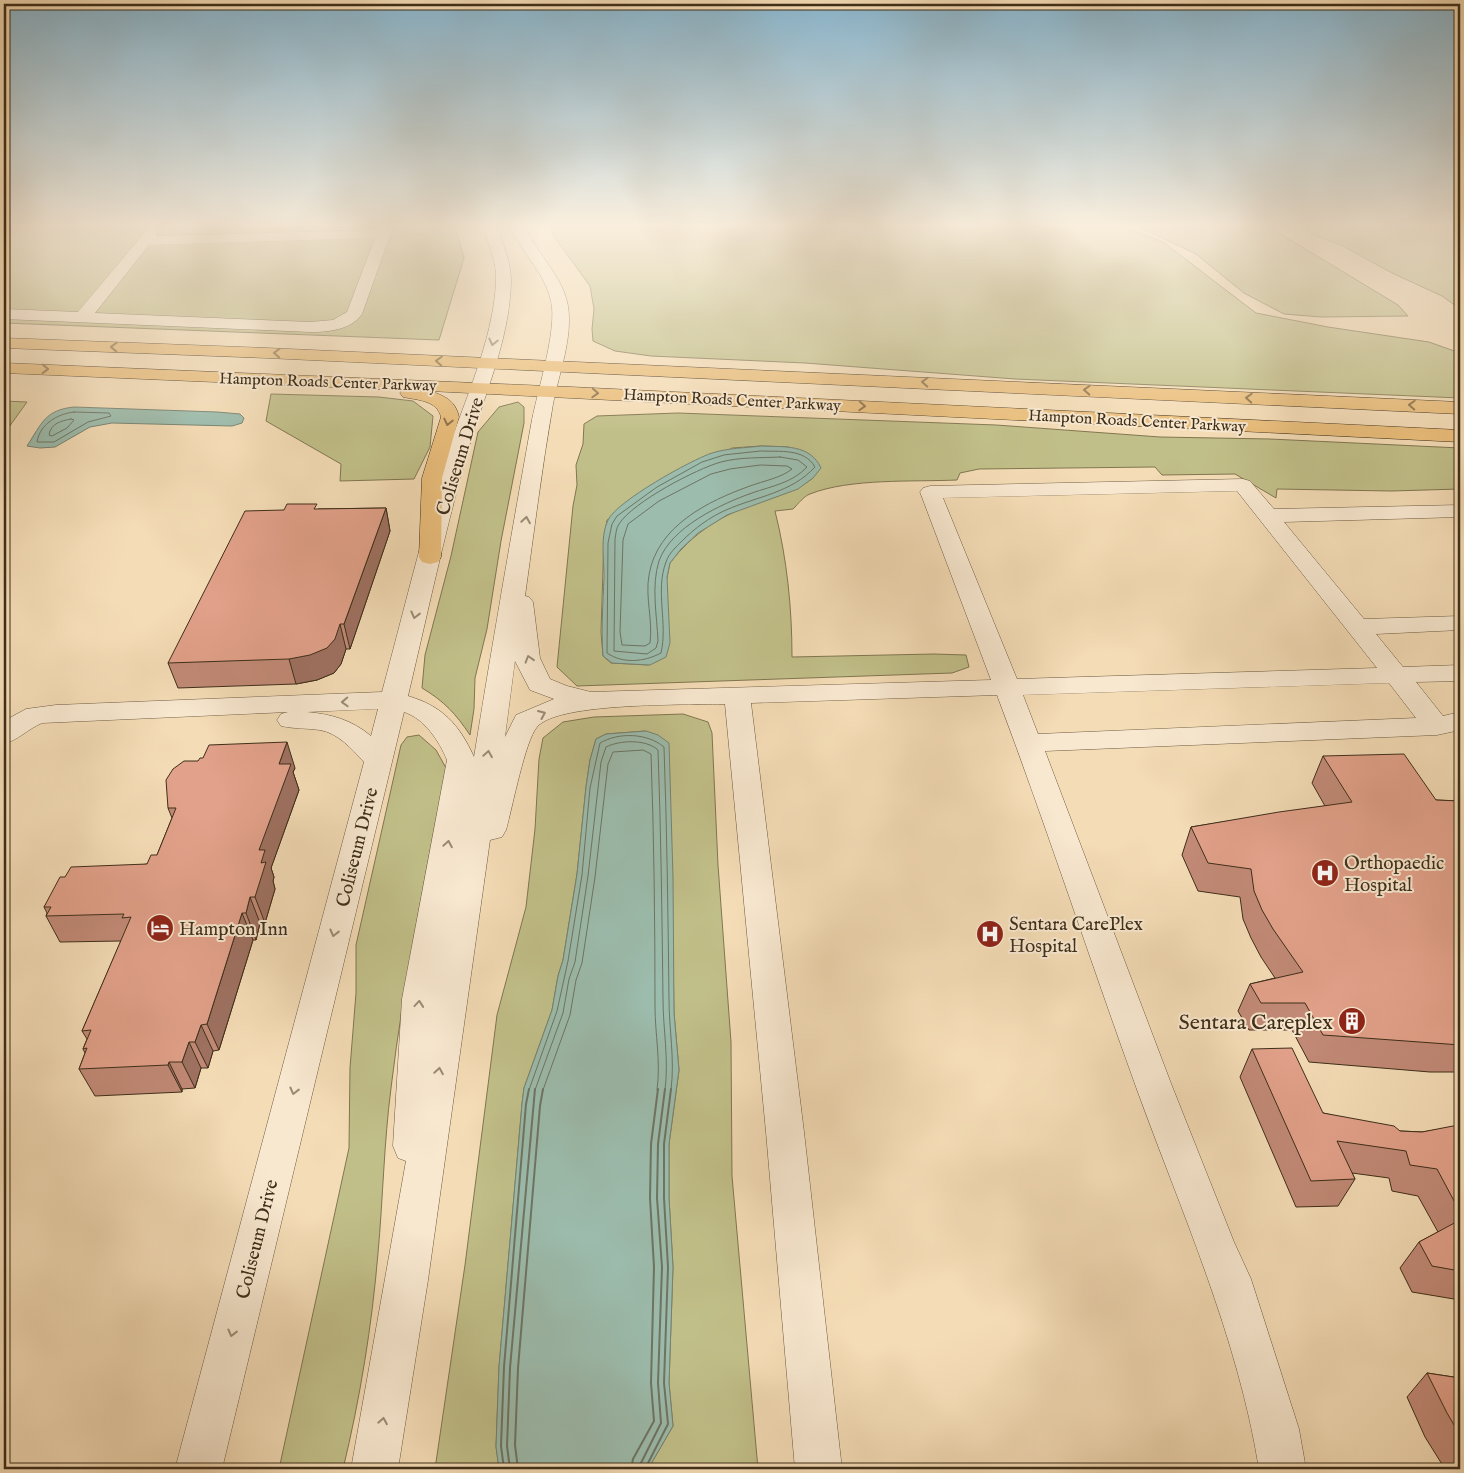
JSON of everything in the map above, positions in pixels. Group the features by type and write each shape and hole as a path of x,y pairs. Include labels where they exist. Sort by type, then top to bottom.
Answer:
{"main road":[{"name":"Hampton Roads Center Parkway","path":"4,343 488,363 1460,408"},
{"name":"Hampton Roads Center Parkway","path":"4,368 546,391 1460,436"},
{"path":"86,371 300,387 403,392 435,399 447,408 450,417 432,478 430,556"},
{"path":"1109,418 1206,430 1460,442"}],"street":[{"path":"82,318 100,296"},
{"path":"4,314 310,327 330,326 345,321 354,314 361,296"},
{"name":"Coliseum Drive","path":"198,1469 430,556 461,439 488,363 501,296"},
{"path":"374,1469 407,1280 517,568 546,391 560,322 560,307 557,296"},
{"path":"1283,1469 1276,1430 1230,1279 1214,1243 1154,1086 1007,687 930,492 1243,485 1396,675 1449,724"},
{"path":"1267,516 1460,511"},
{"path":"517,568 527,658 539,684 558,692 593,700"},
{"path":"1358,627 1460,623"},
{"path":"457,951 515,744 526,721 556,707 593,700 1460,672"},
{"path":"737,696 784,1122 819,1469"},
{"path":"5,734 19,723 36,715 56,713 393,700 418,708 438,723 453,741 461,760 419,999 407,1280"},
{"path":"5,734 38,729 308,720 326,722 352,734 378,760"},
{"path":"1028,743 1449,724"}],"shaded area":[{"path":"4,296 452,296 439,340 4,323"},
{"path":"592,296 1233,296 1256,313 1328,327 1429,342 1460,353 1460,398 1015,379 805,363 651,356 615,351 593,341 594,309"},
{"path":"1249,296 1383,296 1398,305 1408,316 1321,317 1284,314"},
{"path":"1442,296 1460,296 1460,309"},
{"path":"271,394 379,397 413,401 433,416 430,447 414,479 340,481 341,464 266,421"},
{"path":"4,401 27,402 4,434"},
{"path":"518,402 524,407 524,423 501,541 487,629 475,678 474,709 470,735 449,708 422,688 425,655 451,556 478,432 499,407"},
{"path":"678,413 996,425 1160,437 1270,439 1460,448 1460,489 1391,491 1277,489 1276,498 1235,474 1162,475 1155,467 979,469 960,473 957,480 863,483 826,489 803,498 793,509 775,511 783,547 788,584 792,657 966,655 969,667 952,673 577,686 557,667 573,506 577,485 576,465 583,444 584,424 597,416","holes":["789,447 813,478 792,491 754,504 718,520 688,543 670,563 649,665 611,663 603,656 601,632 604,538 607,520 732,448"]},
{"path":"683,714 708,722 712,733 718,865 731,1042 732,1176 758,1469 648,1469 673,1426 669,1383 673,1267 669,1198 669,1144 679,1070 674,1013 671,823 646,731 606,734 596,739 590,760 577,874 563,960 552,1010 524,1088 499,1367 496,1446 499,1469 435,1469 465,1265 497,1015 526,907 535,829 539,759 543,738 563,722 594,717"},
{"path":"419,735 436,750 446,768 416,927 396,1048 387,1129 375,1280 369,1335 360,1389 343,1469 279,1469 349,1148 350,1068 356,993 356,945 401,745 407,737"}],"water":[{"path":"74,407 217,412 240,414 244,418 242,423 232,426 112,423 90,427 55,447 40,448 27,446 45,419 57,411"},
{"path":"761,446 796,448 810,455 821,468 813,478 798,489 727,515 698,533 681,549 670,563 667,577 670,643 666,657 650,665 612,663 603,656 602,646 603,540 608,520 625,502 639,492 702,457 724,450"},
{"path":"646,731 658,735 669,743 673,877 674,1013 679,1070 669,1144 669,1198 673,1267 669,1383 673,1426 648,1469 499,1469 496,1447 499,1367 524,1088 552,1010 563,960 577,874 590,760 596,739 606,734"}],"building":[{"path":"287,504 317,504 314,509 386,508 344,624 340,624 335,639 327,648 310,655 289,659 168,663 245,511 284,510"},
{"name":"Hampton Inn","path":"287,742 279,764 291,764 259,850 265,850 261,863 266,862 255,897 250,897 246,913 242,913 207,1024 201,1025 195,1042 189,1042 182,1062 169,1062 168,1065 79,1069 87,1048 83,1049 91,1030 82,1031 131,917 122,918 124,914 46,916 51,907 44,907 60,877 65,877 71,867 147,864 151,855 157,855 176,808 168,808 166,780 173,769 184,761 198,761 200,758 203,758 209,745"},
{"name":"Orthopaedic Hospital","path":"1404,754 1436,800 1460,801 1460,1045 1323,1035 1305,1003 1261,1003 1250,984 1303,972 1262,910 1254,891 1251,869 1208,863 1191,827 1352,802 1323,756"},
{"path":"1292,1048 1323,1113 1394,1126 1400,1131 1422,1132 1460,1126 1460,1212 1437,1169 1410,1165 1406,1151 1337,1141 1355,1179 1311,1181 1252,1049"},
{"path":"1460,1220 1460,1271 1432,1266 1419,1242"},
{"path":"1427,1373 1460,1378 1460,1435 1447,1413"}],"place":[{"name":"Orthopaedic Hospital","path":"1325,873"},
{"name":"Hampton Inn","path":"160,928"},
{"name":"Sentara CarePlex Hospital","path":"990,934"},
{"name":"Sentara Careplex","path":"1352,1021"}]}
